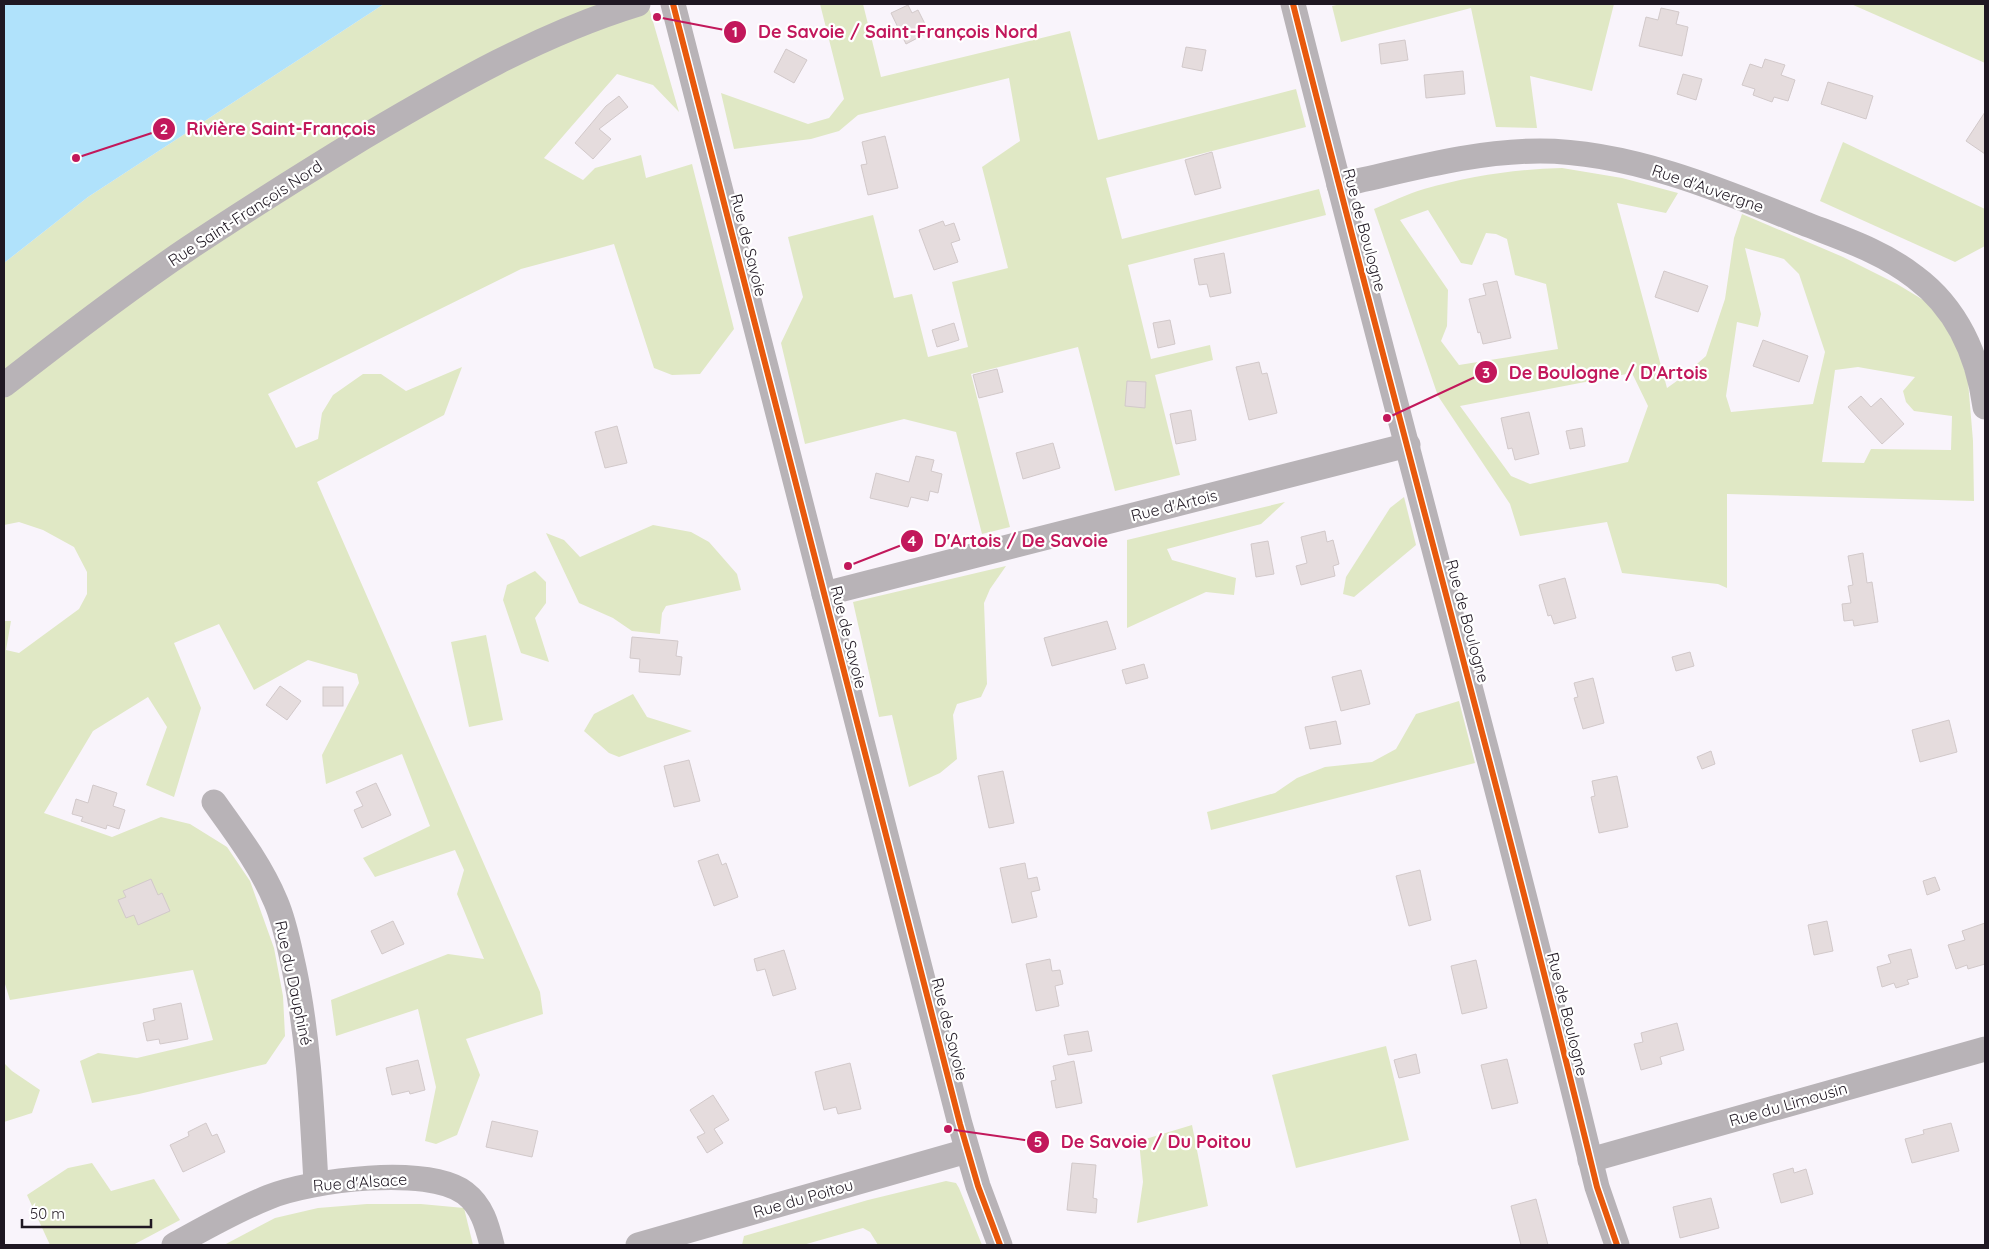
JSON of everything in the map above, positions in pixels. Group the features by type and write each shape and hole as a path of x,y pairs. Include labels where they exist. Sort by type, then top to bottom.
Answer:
{"street":[{"name":"Rue Saint-François Nord","path":"4,386 101,310 188,249 341,151 458,82 536,42 577,24 638,4"},
{"name":"Rue de Savoie","path":"673,4 967,1151 1000,1245"},
{"name":"Rue de Boulogne","path":"1293,4 1338,185 1500,799 1597,1187 1617,1245"},
{"name":"Rue d'Auvergne","path":"1338,185 1479,155 1541,151 1598,157 1642,166 1722,190 1867,248 1916,277 1948,310 1964,335 1971,349 1982,383 1985,407"},
{"name":"Rue d'Artois","path":"824,594 1408,445"},
{"name":"Rue du Dauphiné","path":"214,802 265,878 277,903 287,937 304,1018 310,1064 316,1183"},
{"name":"Rue du Limousin","path":"1590,1160 1985,1049"},
{"name":"Rue du Poitou","path":"638,1245 967,1151"},
{"name":"Rue d'Alsace","path":"174,1245 235,1212 269,1197 316,1183 417,1178 432,1180 464,1192 482,1212 492,1245"}],"green space":[{"path":"384,4 648,4 679,112 653,85 617,74 544,158 583,180 595,168 641,155 646,178 692,164 734,329 700,374 672,375 654,368 614,244 521,269 268,394 296,448 318,439 322,413 333,395 363,374 381,374 406,391 462,367 444,415 317,482 540,992 543,1014 466,1039 480,1075 457,1135 436,1144 425,1141 436,1087 418,1009 336,1036 331,1000 448,954 484,959 457,894 464,870 455,850 375,877 363,858 430,826 402,754 326,784 322,755 359,683 357,674 308,660 254,690 219,624 174,643 201,708 174,797 146,785 167,727 148,697 93,731 44,813 112,837 161,817 190,824 227,847 250,881 274,948 283,996 285,1036 266,1064 92,1103 80,1061 98,1053 137,1058 213,1040 193,970 10,1000 4,981 4,621 11,621 6,650 19,653 79,609 87,594 87,572 74,547 43,530 19,522 4,525 4,263 88,197"},
{"path":"820,4 863,4 881,77 1070,31 1098,140 1296,89 1306,127 1106,178 1122,239 1319,189 1326,215 1128,265 1151,359 1210,345 1213,360 1155,375 1180,475 1115,491 1078,347 971,374 1010,527 982,534 956,432 904,419 805,444 781,343 803,297 788,237 873,215 894,298 912,294 928,357 968,347 952,282 1008,268 982,167 1020,141 1009,78 858,115 839,131 811,139 734,149 721,93 808,124 829,118 844,99"},
{"path":"1341,4 1614,4 1592,91 1530,76 1537,128 1496,127 1471,8 1341,42 1332,6"},
{"path":"1851,4 1985,4 1985,63"},
{"path":"1843,142 1985,209 1985,246 1955,262 1820,201"},
{"path":"1562,168 1622,178 1678,193 1666,213 1617,203 1667,388 1706,356 1725,299 1734,238 1742,214 1843,257 1897,284 1925,301 1943,322 1959,352 1968,381 1973,441 1974,501 1727,494 1727,588 1718,584 1622,573 1607,522 1520,536 1510,504 1438,396 1374,209 1411,193 1441,184 1493,174","holes":["1428,210 1461,263 1472,265 1486,233 1496,234 1507,239 1515,275 1546,284 1558,349 1459,365 1441,341 1447,326 1448,290 1400,220","1745,248 1784,259 1799,274 1825,352 1813,404 1731,412 1726,396 1737,322 1758,327 1761,314","1858,367 1915,377 1903,391 1906,402 1914,411 1952,416 1951,450 1871,449 1864,463 1822,462 1835,370","1632,373 1648,406 1628,462 1530,484 1511,476 1460,406"]},
{"path":"1404,497 1416,545 1354,597 1343,594 1346,577 1390,508"},
{"path":"1285,502 1261,524 1167,549 1172,560 1236,578 1234,595 1206,592 1127,628 1127,540"},
{"path":"653,525 691,532 709,542 737,574 741,590 666,606 662,613 660,634 632,631 613,618 579,603 546,533 564,540 580,557"},
{"path":"1006,566 990,589 984,603 987,684 981,697 957,704 953,715 957,759 940,773 909,787 892,715 879,717 853,602"},
{"path":"535,571 546,582 546,603 535,618 549,662 521,653 503,600 507,585"},
{"path":"486,635 503,720 469,727 451,642"},
{"path":"633,694 647,717 692,731 619,757 609,753 584,731 594,714"},
{"path":"1459,701 1475,763 1211,830 1207,812 1275,793 1297,778 1325,767 1372,762 1396,749 1416,714"},
{"path":"1386,1046 1409,1140 1296,1168 1272,1075"},
{"path":"4,1063 12,1071 40,1090 32,1113 4,1122"},
{"path":"1192,1125 1208,1206 1137,1223 1143,1182 1139,1141"},
{"path":"92,1163 111,1191 154,1179 180,1220 133,1245 50,1245 27,1195 68,1168"},
{"path":"946,1181 956,1183 959,1188 982,1245 878,1245 870,1232 863,1228 803,1245 742,1245 744,1236 868,1200"},
{"path":"367,1204 421,1204 464,1208 473,1245 224,1245 275,1218 318,1208"}],"water":[{"path":"4,4 384,4 88,197 4,263"}],"building":[{"path":"908,5 912,13 918,10 929,32 906,44 891,13"},
{"path":"1661,8 1679,12 1676,24 1688,27 1682,56 1639,46 1646,17 1658,20"},
{"path":"1405,40 1408,60 1381,64 1379,44"},
{"path":"1186,47 1206,50 1202,71 1182,67"},
{"path":"786,49 807,60 794,83 774,72"},
{"path":"1765,59 1785,65 1781,75 1795,80 1788,101 1774,97 1772,102 1753,95 1755,89 1742,85 1750,64 1762,68"},
{"path":"1463,71 1465,94 1426,98 1424,75"},
{"path":"1683,74 1702,79 1696,100 1677,94"},
{"path":"1828,82 1873,96 1866,119 1821,104"},
{"path":"619,96 628,107 599,129 611,139 593,159 575,143 606,106"},
{"path":"1985,112 1985,154 1966,141"},
{"path":"885,136 898,188 868,195 861,165 867,164 862,142"},
{"path":"1212,152 1221,188 1195,195 1185,160"},
{"path":"943,221 945,226 954,223 960,240 951,243 958,262 934,270 919,230"},
{"path":"1224,253 1231,293 1210,297 1207,284 1199,285 1194,259"},
{"path":"1664,271 1708,286 1698,312 1655,297"},
{"path":"1497,281 1511,338 1483,344 1480,332 1478,333 1469,299 1486,295 1483,284"},
{"path":"1170,320 1175,344 1158,348 1153,323"},
{"path":"954,323 959,340 937,347 932,330"},
{"path":"1763,340 1808,356 1799,382 1753,366"},
{"path":"1259,362 1262,374 1267,373 1277,413 1249,420 1236,367"},
{"path":"997,369 1003,392 979,398 973,375"},
{"path":"1127,381 1146,382 1145,408 1125,406"},
{"path":"1861,396 1871,407 1881,398 1904,424 1882,444 1848,407"},
{"path":"1191,410 1196,440 1176,444 1170,414"},
{"path":"1529,412 1539,454 1515,460 1512,448 1508,449 1501,418"},
{"path":"617,426 627,463 605,468 595,432"},
{"path":"1582,428 1585,446 1570,449 1566,431"},
{"path":"1053,443 1060,468 1023,479 1016,453"},
{"path":"916,456 934,460 931,471 942,474 938,493 930,491 928,501 911,497 908,507 870,498 876,473 909,482"},
{"path":"1325,531 1327,542 1333,540 1339,564 1333,566 1335,576 1301,585 1296,566 1307,563 1301,537"},
{"path":"1268,541 1274,574 1256,577 1251,544"},
{"path":"1863,553 1867,583 1872,582 1878,622 1854,626 1853,620 1844,621 1842,604 1851,603 1848,586 1853,585 1848,556"},
{"path":"1565,578 1576,618 1554,624 1551,615 1548,616 1539,585"},
{"path":"1107,621 1116,649 1052,666 1044,638"},
{"path":"632,637 678,641 676,656 682,657 680,675 639,672 640,659 630,658"},
{"path":"1690,652 1694,666 1676,671 1672,657"},
{"path":"1144,664 1148,678 1126,684 1122,670"},
{"path":"1361,670 1370,704 1341,711 1332,677"},
{"path":"1593,678 1604,723 1583,729 1574,698 1578,697 1574,683"},
{"path":"280,686 301,701 287,720 266,705"},
{"path":"323,687 343,687 343,706 323,706"},
{"path":"1949,720 1957,752 1920,762 1912,730"},
{"path":"1336,721 1341,744 1310,749 1305,727"},
{"path":"1711,751 1715,764 1702,769 1697,757"},
{"path":"689,760 700,801 674,807 664,766"},
{"path":"1003,771 1014,823 989,828 978,776"},
{"path":"1617,776 1628,827 1599,833 1591,797 1595,796 1592,781"},
{"path":"376,783 391,815 362,828 354,810 363,806 356,792"},
{"path":"93,785 117,793 113,806 125,810 119,829 107,825 106,829 81,821 83,817 72,814 76,799 88,803"},
{"path":"718,854 722,865 726,863 738,897 714,906 698,861"},
{"path":"1025,863 1028,879 1037,877 1040,890 1031,892 1037,917 1012,923 1000,868"},
{"path":"1420,870 1431,920 1409,926 1396,876"},
{"path":"1935,877 1940,890 1927,895 1923,881"},
{"path":"151,879 158,895 162,893 170,911 138,925 134,915 126,918 118,900 126,897 123,891"},
{"path":"393,921 404,944 382,954 371,931"},
{"path":"1827,921 1833,951 1814,955 1808,925"},
{"path":"1985,923 1985,964 1968,969 1967,965 1956,969 1948,945 1965,940 1962,931"},
{"path":"1911,949 1918,977 1907,980 1909,984 1896,988 1894,983 1882,987 1877,967 1891,963 1888,955"},
{"path":"784,950 796,989 773,996 765,969 757,971 754,959"},
{"path":"1050,959 1052,971 1060,970 1063,984 1055,986 1059,1006 1036,1011 1026,964"},
{"path":"1476,960 1487,1008 1462,1014 1451,966"},
{"path":"181,1003 188,1039 160,1044 159,1039 147,1041 143,1023 155,1020 153,1009"},
{"path":"1677,1023 1684,1050 1660,1057 1662,1064 1641,1070 1634,1044 1643,1042 1641,1033"},
{"path":"1088,1031 1092,1051 1068,1055 1064,1035"},
{"path":"1416,1054 1420,1073 1399,1078 1394,1060"},
{"path":"1507,1059 1518,1103 1492,1109 1481,1065"},
{"path":"418,1060 425,1090 410,1094 409,1091 392,1095 386,1068"},
{"path":"1074,1061 1082,1103 1056,1108 1051,1081 1056,1080 1053,1066"},
{"path":"850,1063 861,1109 838,1114 836,1107 824,1110 815,1072"},
{"path":"713,1095 729,1120 714,1129 723,1143 707,1153 697,1137 705,1133 690,1110"},
{"path":"492,1121 538,1131 532,1157 486,1147"},
{"path":"206,1123 212,1136 217,1134 225,1152 183,1172 170,1145 189,1136 188,1132"},
{"path":"1951,1123 1959,1151 1912,1163 1905,1139 1924,1134 1923,1130"},
{"path":"1072,1163 1096,1165 1093,1198 1097,1199 1096,1213 1067,1210"},
{"path":"1793,1168 1794,1173 1806,1169 1813,1194 1781,1203 1773,1174"},
{"path":"1711,1198 1719,1228 1680,1238 1673,1207"},
{"path":"1536,1199 1548,1245 1521,1245 1511,1206"}],"cycle path":[{"path":"673,4 960,1124 978,1186 1000,1245"},
{"path":"1293,4 1523,891 1597,1187 1617,1245"}],"place":[{"name":"De Savoie / Saint-François Nord","path":"657,17"},
{"name":"Rivière Saint-François","path":"76,158"},
{"name":"De Boulogne / D'Artois","path":"1387,418"},
{"name":"D'Artois / De Savoie","path":"848,566"},
{"name":"De Savoie / Du Poitou","path":"948,1129"}]}
